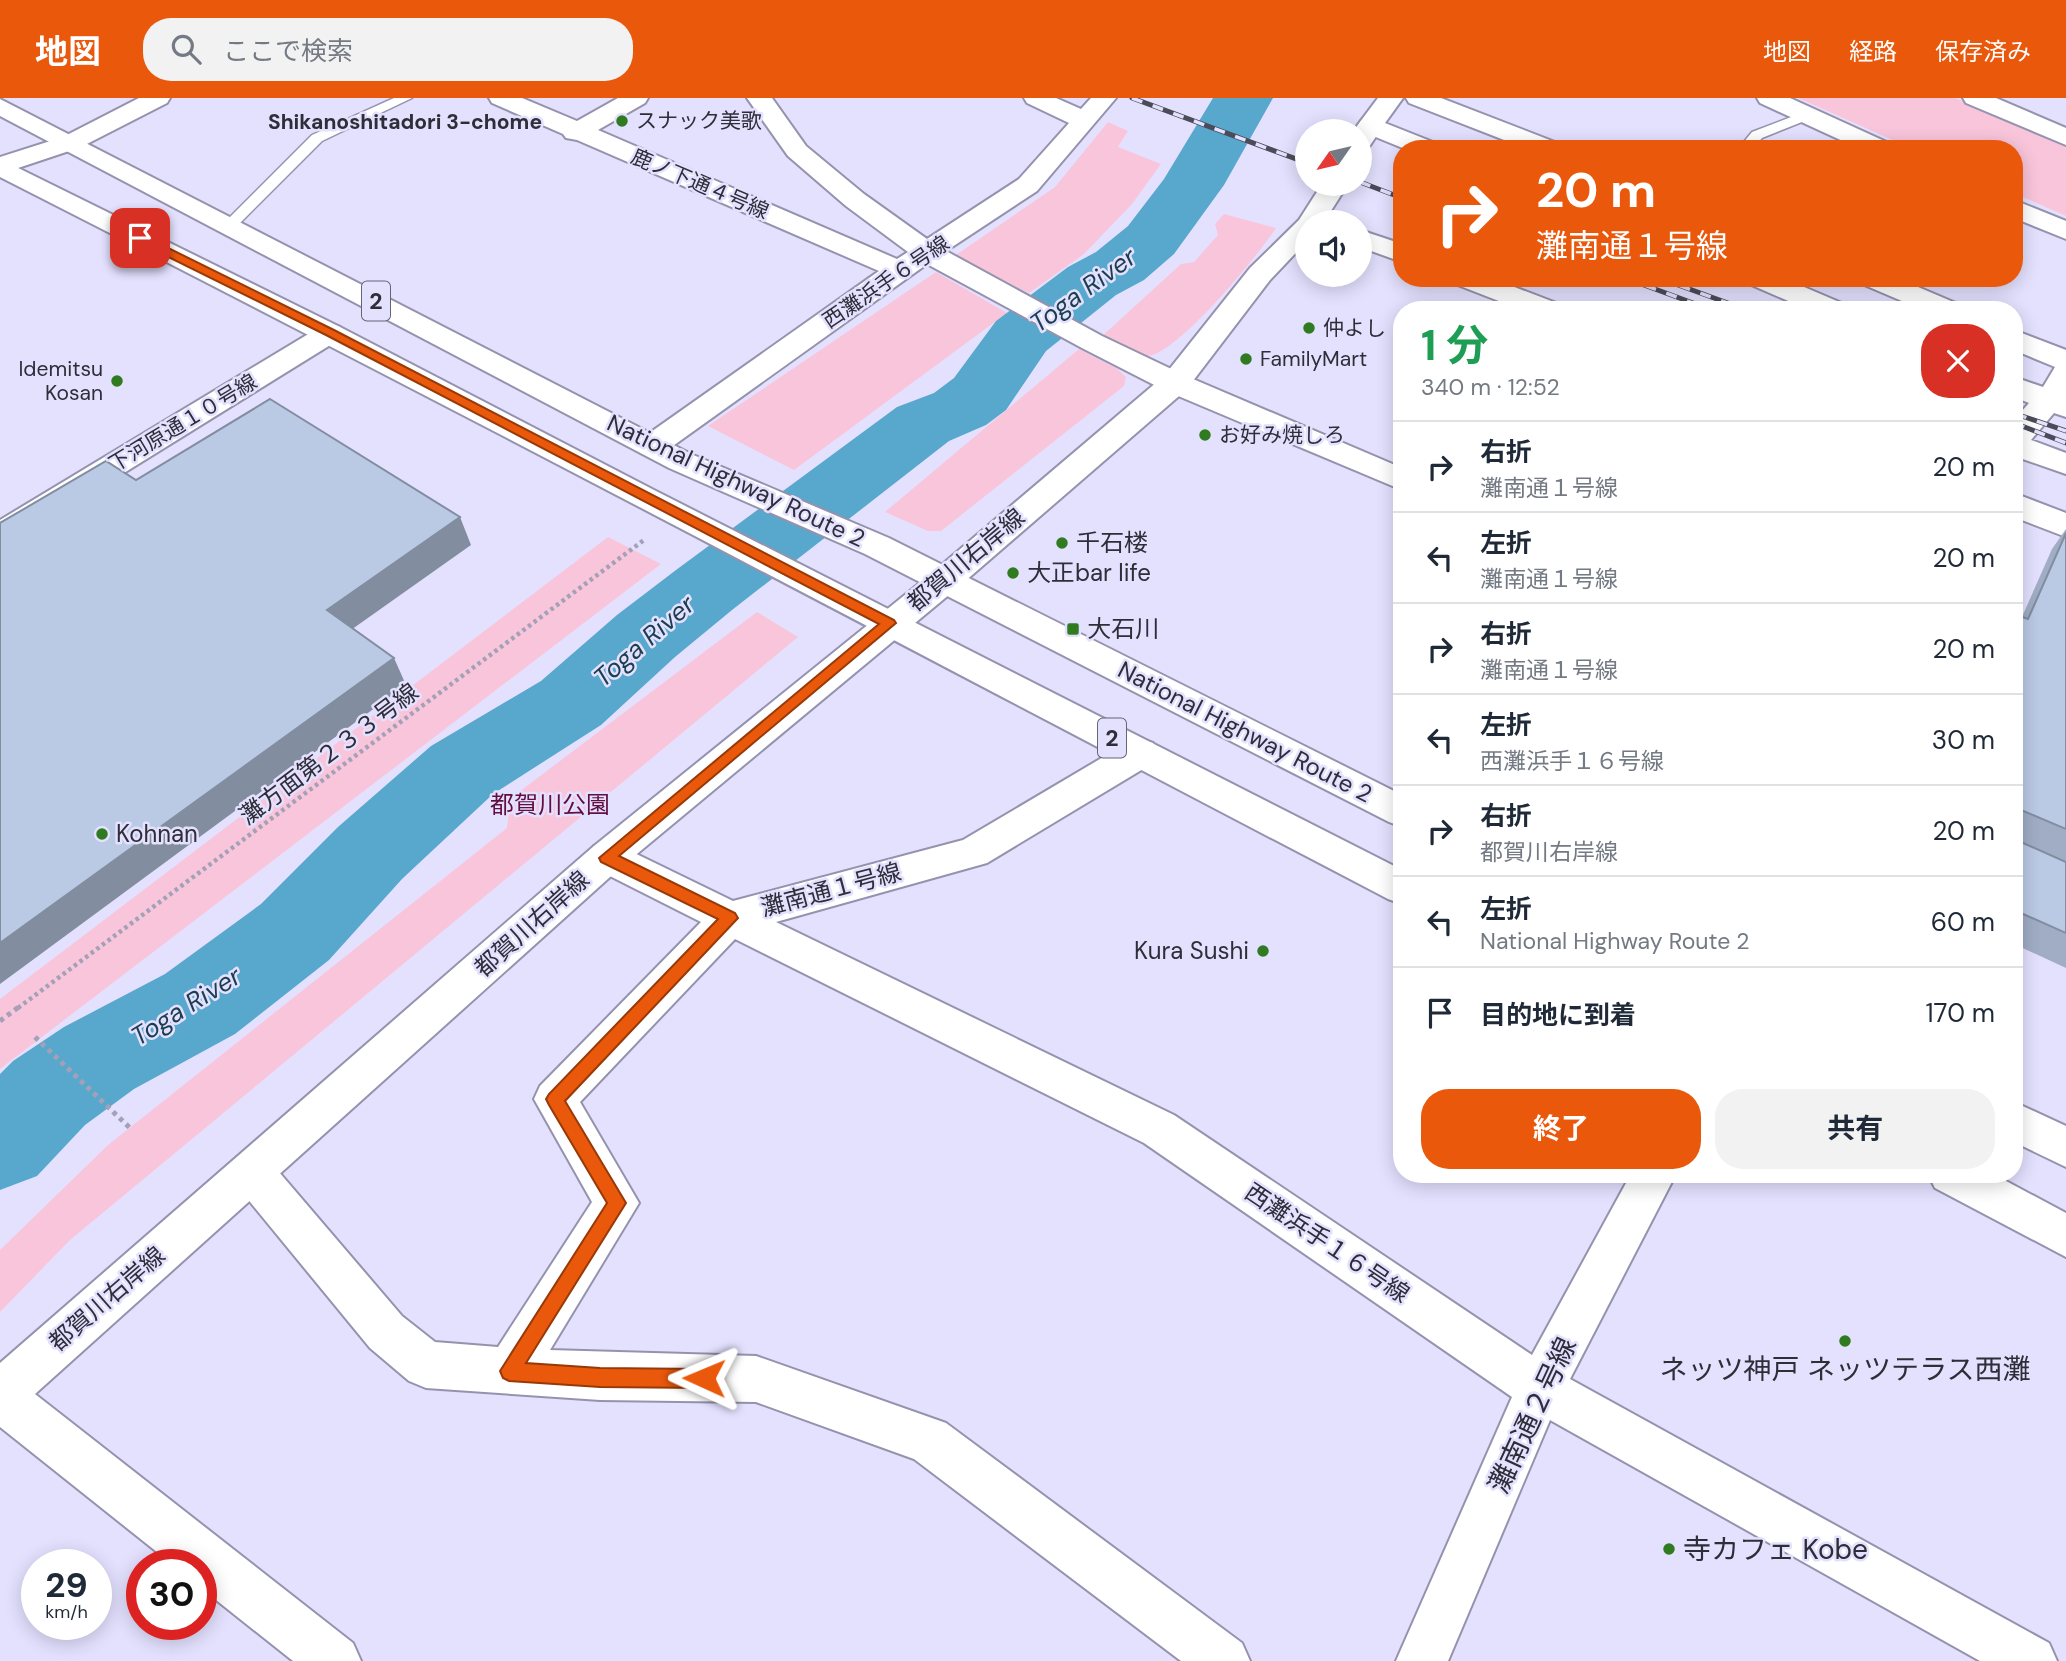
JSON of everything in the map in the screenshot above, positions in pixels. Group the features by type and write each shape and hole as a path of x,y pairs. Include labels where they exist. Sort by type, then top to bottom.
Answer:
{"main road":[{"path":"5,176 158,98"},
{"name":"鹿ノ下通４号線","path":"501,98 900,270"},
{"path":"576,132 636,98"},
{"path":"759,98 797,151 855,200 929,253 1092,342 1175,383 1393,477"},
{"path":"1036,98 1083,120"},
{"name":"西灘浜手６号線","path":"652,446 900,270 1028,185 1104,98"},
{"path":"1372,124 1391,98"},
{"path":"1418,98 1528,140"},
{"path":"1769,98 1862,140"},
{"path":"1975,98 2066,137"},
{"name":"National Highway Route 2","path":"0,106 680,461 877,546 1393,807"},
{"path":"1372,136 1393,141"},
{"name":"2","path":"5,176 330,333 643,498 823,588 1393,883"},
{"path":"2023,212 2066,231"},
{"name":"都賀川右岸線","path":"0,1396 607,858 889,623 944,581 1175,383 1261,274 1295,240"},
{"path":"1372,243 1393,251"},
{"path":"1489,287 1525,301"},
{"path":"1780,287 1813,301"},
{"path":"1893,287 1927,301"},
{"name":"下河原通１０号線","path":"0,535 330,333"},
{"path":"2023,343 2066,361"},
{"path":"2023,435 2057,403 2066,373"},
{"path":"2023,390 2057,403"},
{"path":"2023,447 2066,464"},
{"path":"2023,508 2066,526"},
{"name":"灘南通１号線","path":"509,1371 617,1203 555,1099 730,918 974,852 1140,753"},
{"name":"西灘浜手１６号線","path":"607,858 1159,1129 1540,1388 2031,1661"},
{"path":"2023,1126 2066,1147"},
{"path":"252,1172 386,1332 426,1365 600,1377 756,1379 929,1440 1224,1661"},
{"name":"灘南通２号線","path":"1422,1661 1540,1388 1649,1183"},
{"path":"1967,1183 2066,1236"},
{"path":"0,1396 335,1661"}],"lane":[{"path":"230,225 317,138 405,98"},
{"path":"1753,140 1757,135 1807,115"}],"path":[{"name":"灘方面第２３３号線","path":"0,1021 678,515"},
{"path":"35,1037 130,1128"}],"green space":[{"path":"1798,98 1955,98 2066,145 2066,216 2023,197 2023,140 1893,140"},
{"path":"1108,122 1128,131 1118,147 1161,164 1132,204 1084,254 1029,293 953,257 1055,187"},
{"path":"1224,214 1276,228 1253,259 1196,323 1160,352 1146,356 1128,352 1100,338 1181,264 1194,262 1218,235 1215,224"},
{"path":"936,272 1007,313 794,470 708,426"},
{"path":"1079,349 1116,368 1126,377 1124,386 941,531 928,531 885,512"},
{"path":"608,537 661,564 0,1069 0,999"},
{"name":"都賀川公園","path":"757,612 798,637 70,1240 0,1312 0,1250 108,1145 507,828 511,798"}],"building":[{"name":"Kohnan","path":"270,399 460,517 327,610 394,658 0,943 0,523 106,461 136,480"},
{"path":"2066,533 2066,829 2023,811 2023,617 2028,619"},
{"path":"2023,843 2066,862 2066,933 2023,914"}],"waterway":[{"name":"Toga River","path":"0,1143 49,1093 99,1058 200,1004 295,932 370,853 462,770 571,703 646,636 704,590 923,424 960,409 980,394 1021,336 1092,281 1120,266 1151,240 1192,185 1243,98"}],"railway":[{"path":"1132,98 1295,159"},
{"path":"1372,187 1393,195"},
{"path":"1649,287 1688,301"},
{"path":"1684,287 1722,301"},
{"path":"2023,416 2066,431"},
{"path":"2023,426 2066,443"}],"place":[{"name":"スナック美歌","path":"622,121"},
{"name":"仲よし","path":"1309,328"},
{"name":"FamilyMart","path":"1246,359"},
{"name":"Idemitsu Kosan","path":"117,381"},
{"name":"お好み焼しろ","path":"1205,435"},
{"name":"千石楼","path":"1062,543"},
{"name":"大正bar life","path":"1013,573"},
{"name":"大石川","path":"1073,629"},
{"name":"Kohnan","path":"102,834"},
{"name":"Kura Sushi","path":"1263,951"},
{"name":"ネッツ神戸 ネッツテラス西灘","path":"1845,1341"},
{"name":"寺カフェ Kobe","path":"1669,1549"}],"district":[{"name":"Shikanoshitadori 3-chome","path":"405,122"}],"route":[{"path":"140,238 330,333 643,498 889,623 607,858 730,918 555,1099 617,1203 509,1371 600,1377 704,1378"}]}
